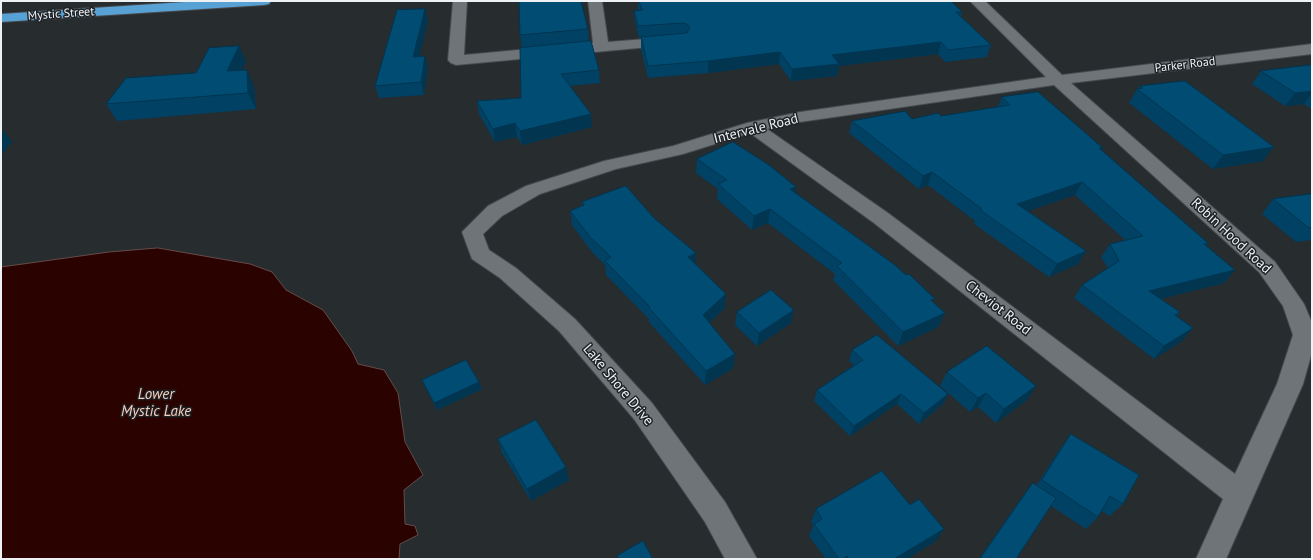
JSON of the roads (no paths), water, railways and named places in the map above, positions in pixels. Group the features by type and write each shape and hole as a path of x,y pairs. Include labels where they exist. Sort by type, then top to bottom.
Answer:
{"highway":[{"name":"Mystic Street","path":"1,18 264,1"}],"street":[{"path":"460,1 456,60 681,40"},
{"path":"595,1 601,47"},
{"name":"Robin Hood Road","path":"977,1 1058,80 1267,267 1293,304 1305,335 1290,384 1239,494 1211,559"},
{"name":"Parker Road","path":"1058,80 1312,50"},
{"name":"Intervale Road","path":"472,232 494,211 534,190 611,165 677,150 753,128 815,115 1058,80"},
{"name":"Cheviot Road","path":"753,128 881,218 1239,494"},
{"name":"Lake Shore Drive","path":"472,232 480,254 508,273 567,325 643,411 715,512 742,559"}],"water":[{"name":"Lower Mystic Lake","path":"158,248 250,264 272,272 286,290 323,310 352,351 358,364 384,370 398,393 405,442 423,475 404,490 405,524 415,526 418,535 400,544 399,559 1,559 1,267 109,252"}]}
